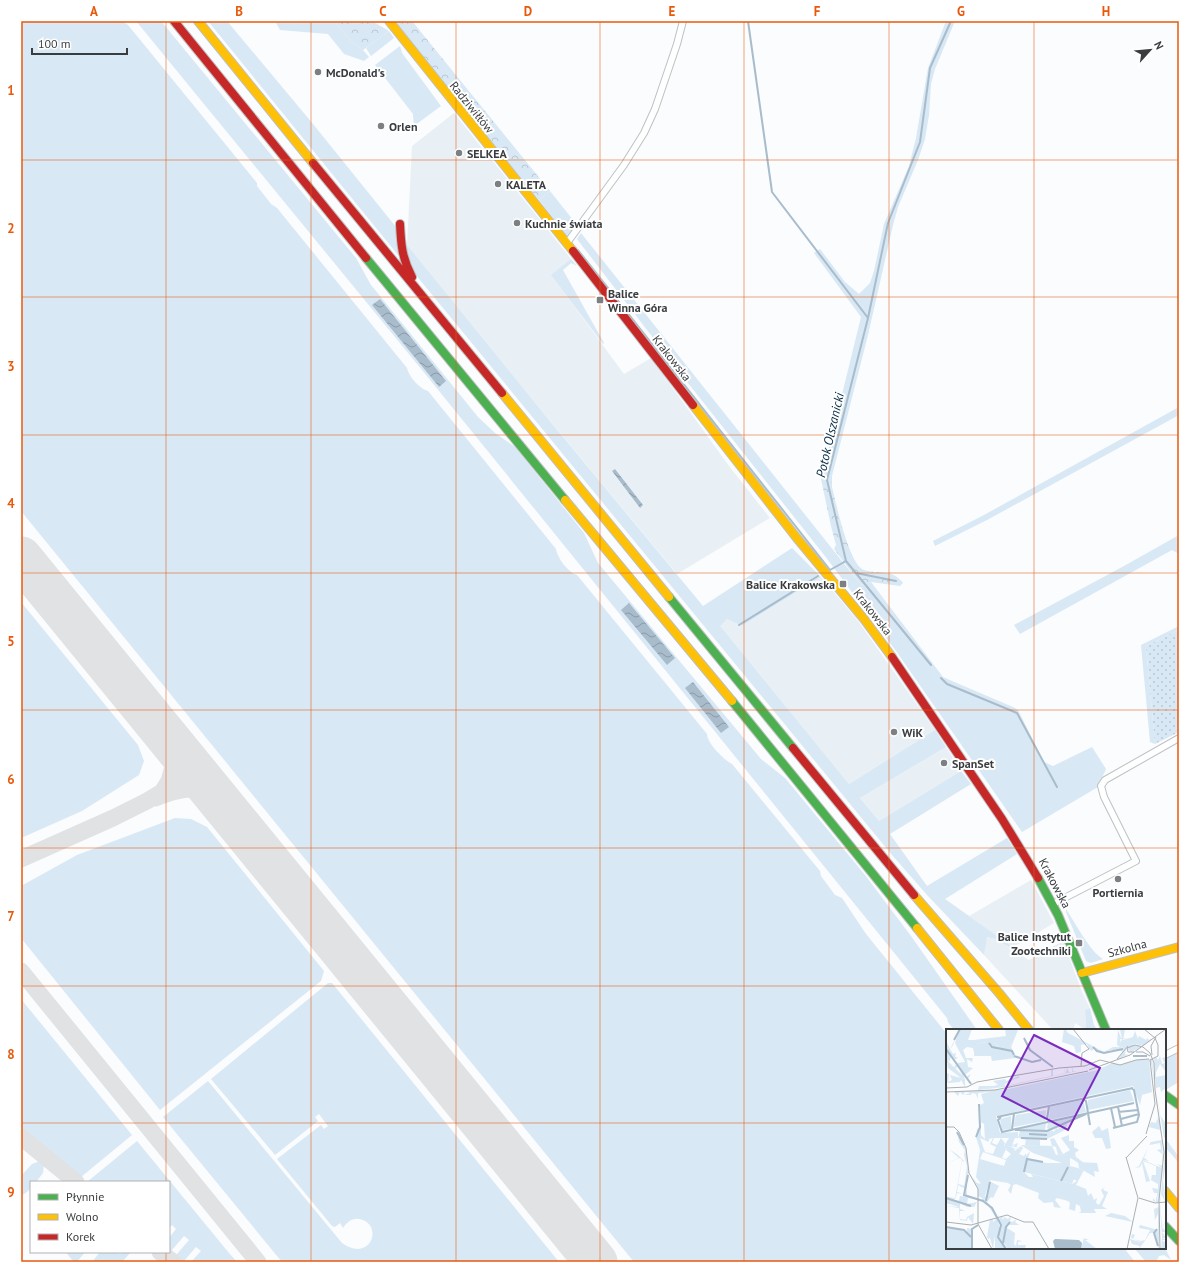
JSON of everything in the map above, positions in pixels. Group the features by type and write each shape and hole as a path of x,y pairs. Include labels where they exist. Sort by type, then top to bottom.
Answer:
{"main road":[{"path":"174,21 291,166 857,854 998,1029"},
{"path":"198,21 427,303 904,883 1028,1029"},
{"name":"Radziwiłłów","path":"389,21 567,244"},
{"path":"400,224 401,250 403,259 427,303"},
{"name":"Krakowska","path":"567,244 796,536 875,633 899,667 1035,870 1053,904 1106,1029"},
{"name":"Szkolna","path":"1082,973 1179,947"},
{"path":"1166,1096 1179,1105"},
{"path":"1166,1192 1179,1208"},
{"path":"1166,1227 1179,1242"}],"street":[{"path":"567,244 624,165 644,133 655,109 683,21"},
{"path":"1053,904 1136,861 1104,796 1101,786 1105,780 1179,738"},
{"path":"1166,1054 1179,1048"}],"shaded area":[{"path":"454,113 571,259 552,276 624,374 651,358 729,466 770,518 677,574 468,322 407,245 412,146"},
{"path":"821,577 858,621 935,730 849,784 719,626 727,619 742,626"},
{"path":"946,747 961,771 879,821 860,798"},
{"path":"1031,880 1054,923 1019,944 1013,947 969,916"},
{"path":"986,937 995,939 1029,960 1063,941 1082,992 1090,1008 1085,1010 1086,1029 1075,1023 1073,1029 1052,1029 984,955"}],"green space":[{"path":"21,21 122,21 128,25 257,183 257,186 271,204 277,208 407,368 412,379 428,391 556,549 564,565 577,575 707,734 713,746 732,764 820,871 821,876 835,895 842,898 866,934 946,1033 946,1249 1125,1249 1135,1262 634,1262 21,511"},
{"path":"136,21 161,21 356,258 371,285 478,417 495,433 515,447 584,533 598,563 761,759 785,778 865,875 911,936 976,1029 953,1029 947,1018 422,370"},
{"path":"208,21 227,21 313,124 396,227 398,255"},
{"path":"275,21 334,21 353,43 363,50 369,57 364,61 344,54 328,34 280,30"},
{"path":"334,21 372,21 389,31 363,50 353,43"},
{"path":"393,21 412,21 550,191 539,200"},
{"path":"946,21 955,21 935,69 931,84 929,115 925,139 918,160 898,207 893,225 868,335 832,476 823,472 861,317 814,253 820,249 845,282 859,294 870,283 884,224 909,166 916,138 928,68"},
{"path":"389,31 394,38 371,56 366,48"},
{"path":"400,46 402,53 441,106 414,126 413,114 375,65"},
{"path":"550,191 577,225 568,237 539,200"},
{"path":"581,233 861,585 871,582 943,677 1018,710 1044,762 1053,766 1092,747 1106,769 1098,787 1022,832 896,651 825,556 684,378 577,239"},
{"path":"407,245 703,606 792,548 821,577 742,626 727,619 720,626 849,784 935,730 946,747 860,798 879,821 961,771 971,784 890,834 927,886 1007,838 1017,854 945,899 1013,947 1012,949 995,939 987,937 984,955 928,896 892,855 411,269 406,253"},
{"path":"571,259 577,266 571,263 563,270 604,343 603,344 551,275"},
{"path":"1179,407 1179,415 987,520 935,546 933,541 984,515"},
{"path":"823,472 832,476 832,487 844,533 848,546 858,566 864,570 884,572 894,575 903,583 900,586 871,582 861,585 834,549 836,545 821,479"},
{"path":"1179,535 1179,554 1172,550 1020,634 1014,625 1124,566"},
{"path":"21,602 138,745 144,761 139,775 82,811 21,838"},
{"path":"1179,626 1179,630 1146,646 1155,744 1150,742 1141,645"},
{"path":"1179,630 1179,732 1155,744 1146,646"},
{"path":"175,818 191,819 207,827 324,971 321,981 160,1110 21,938 21,886 77,855"},
{"path":"1066,909 1088,944 1098,956 1103,959 1091,963 1086,961"},
{"path":"328,983 332,983 559,1262 282,1262 163,1117 208,1081 342,1243 352,1248 361,1249 367,1246 373,1234 371,1227 367,1222 354,1219 343,1228 340,1223 335,1227 332,1226 277,1159 321,1125 324,1129 328,1126 319,1114 315,1117 318,1121 275,1155 211,1079"},
{"path":"21,999 132,1135 81,1177 21,1127"},
{"path":"1090,1008 1096,1029 1086,1029 1085,1010"},
{"path":"1179,1050 1179,1082 1167,1089 1166,1088 1166,1056"},
{"path":"1166,1139 1179,1157 1179,1163 1166,1148"},
{"path":"137,1141 170,1181 88,1181"},
{"path":"40,1161 44,1164 43,1173 37,1181 30,1181 30,1189 21,1195 21,1176 32,1164"},
{"path":"170,1181 237,1262 191,1262 201,1251 196,1247 184,1261 182,1261 177,1257 177,1254 189,1240 184,1236 172,1250 170,1250 170,1237 176,1229 172,1225 170,1227"},
{"path":"1135,1249 1166,1249 1171,1260 1164,1255 1159,1256 1156,1262 1146,1262"},
{"path":"67,1253 84,1253 77,1262 72,1260"},
{"path":"99,1253 130,1253 122,1262 92,1262"}],"water":[{"path":"380,299 446,381 439,387 372,305"},
{"path":"615,469 643,505 640,508 612,471"},
{"path":"629,603 675,658 667,665 621,610"},
{"path":"693,682 729,727 721,733 685,688"}],"waterway":[{"path":"748,21 772,192 868,318"},
{"name":"Potok Olszanicki","path":"931,665 846,561 827,480 868,318 888,223 920,142 930,68 951,21"},
{"path":"578,250 830,570 846,561"},
{"path":"856,573 896,581"},
{"name":"Potok Olszanicki","path":"739,625 818,576"},
{"path":"941,678 947,684 1017,713 1057,787"}],"taxiway":[{"path":"21,859 113,818 162,792 169,781 174,763 172,749 166,736"},
{"path":"155,798 177,791 192,789 206,792 213,796 222,805"},
{"path":"21,971 258,1262"},
{"path":"21,1137 75,1181"},
{"path":"161,1253 173,1262"}],"runway":[{"path":"21,558 596,1262"}],"traffic: fast":[{"path":"366,258 565,500"},
{"path":"669,597 793,748"},
{"path":"732,701 917,928"},
{"path":"1038,878 1058,915 1106,1029"},
{"path":"1166,1096 1179,1105"},
{"path":"1166,1227 1179,1241"}],"traffic: slow":[{"path":"198,21 313,163"},
{"path":"389,21 573,251"},
{"path":"502,393 669,597"},
{"path":"693,405 796,537 864,619 892,657"},
{"path":"565,500 732,701"},
{"path":"914,895 1028,1029"},
{"path":"917,928 998,1029"},
{"path":"1082,973 1179,947"},
{"path":"1166,1192 1179,1208"}],"traffic: jam":[{"path":"174,21 366,258"},
{"path":"313,163 502,393"},
{"path":"400,224 403,251 406,264 412,277"},
{"path":"573,251 693,405"},
{"path":"892,657 1002,819 1038,878"},
{"path":"793,748 914,895"}],"place":[{"name":"McDonald's","path":"318,72"},
{"name":"Orlen","path":"381,126"},
{"name":"SELKEA","path":"459,153"},
{"name":"KALETA","path":"498,184"},
{"name":"Kuchnie świata","path":"517,223"},
{"name":"Balice Winna Góra","path":"600,300"},
{"name":"Balice Krakowska","path":"843,584"},
{"name":"WiK","path":"894,732"},
{"name":"SpanSet","path":"944,763"},
{"name":"Portiernia","path":"1118,879"},
{"name":"Balice Instytut Zootechniki","path":"1079,943"}]}
